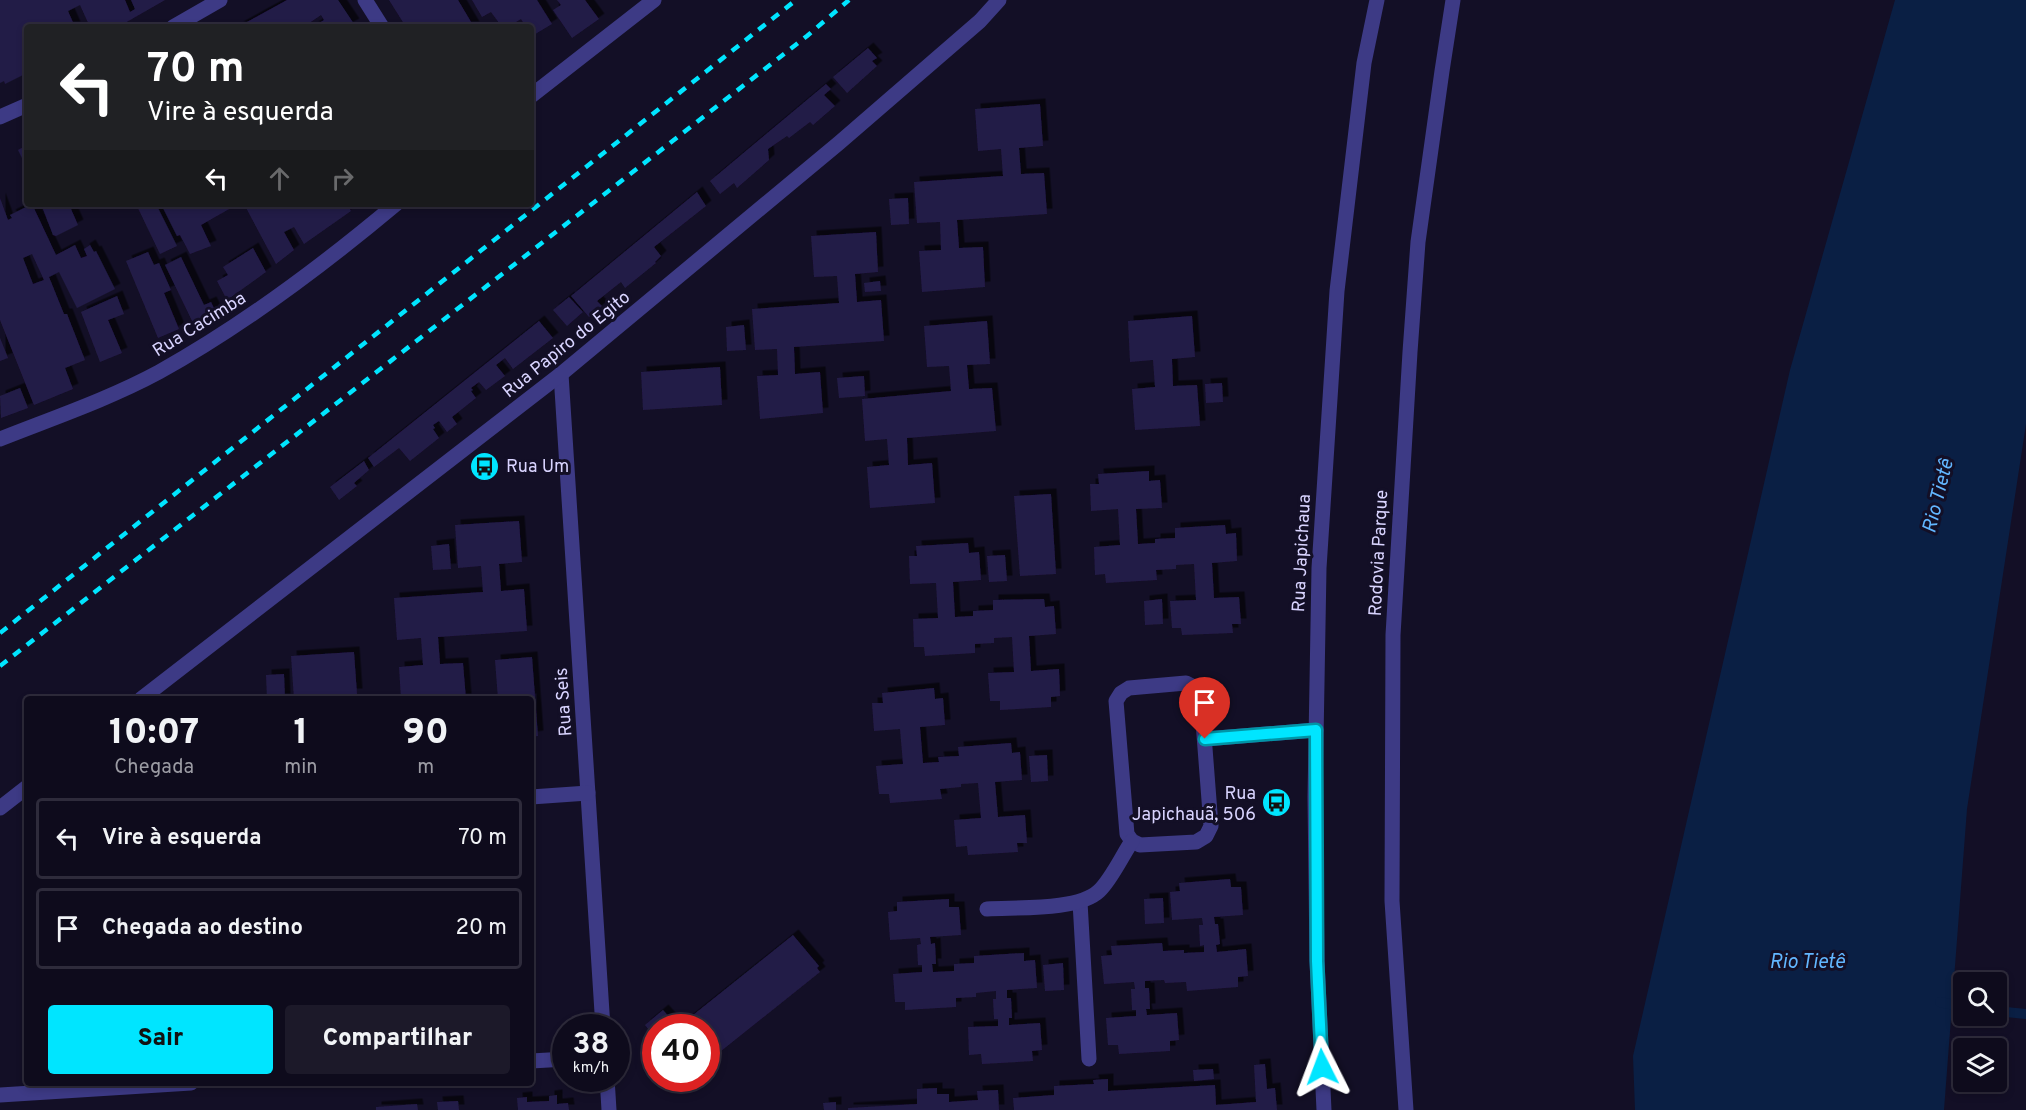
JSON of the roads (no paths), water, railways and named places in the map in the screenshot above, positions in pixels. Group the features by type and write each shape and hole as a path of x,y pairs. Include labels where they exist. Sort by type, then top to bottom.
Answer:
{"street":[{"path":"178,24 220,0"},
{"path":"365,0 380,24"},
{"path":"534,94 654,0"},
{"name":"Rua Papiro do Egito","path":"145,696 561,374 839,143 980,21 999,0"},
{"name":"Rua Japichaua","path":"1324,1110 1317,961 1316,730 1319,568 1337,291 1364,63 1377,0"},
{"name":"Rodovia Parque","path":"1406,1110 1392,901 1393,635 1418,242 1453,0"},
{"path":"0,117 24,106"},
{"name":"Rua Cacimba","path":"0,439 93,403 159,372 257,311 354,239 392,207"},
{"name":"Rua Seis","path":"561,374 602,1014"},
{"path":"1186,683 1196,688 1201,696 1205,739 1211,826 1206,836 1196,842 1140,845 1132,841 1127,834 1116,700 1121,693 1129,688 1186,683"},
{"path":"1205,739 1316,730"},
{"path":"0,808 24,789"},
{"path":"534,797 588,793"},
{"path":"987,909 1066,905 1091,898 1101,889 1132,841"},
{"path":"1080,902 1089,1059"},
{"path":"534,1061 552,1060"},
{"path":"0,1095 43,1088 102,1086"},
{"path":"608,1092 609,1110"}],"water":[{"name":"Rio Tietê","path":"1895,0 2026,0 2026,424 1967,809 1944,1110 1635,1110 1633,1056 1790,370"}],"waterway":[{"path":"1940,1002 1953,1005"},
{"path":"2007,1012 2026,1014"}],"railway":[{"path":"0,633 796,0"},
{"path":"0,666 807,36 849,0"}],"place":[{"name":"Rua Um","path":"485,466"},
{"name":"Rua Japichauã, 506","path":"1277,803"}]}
